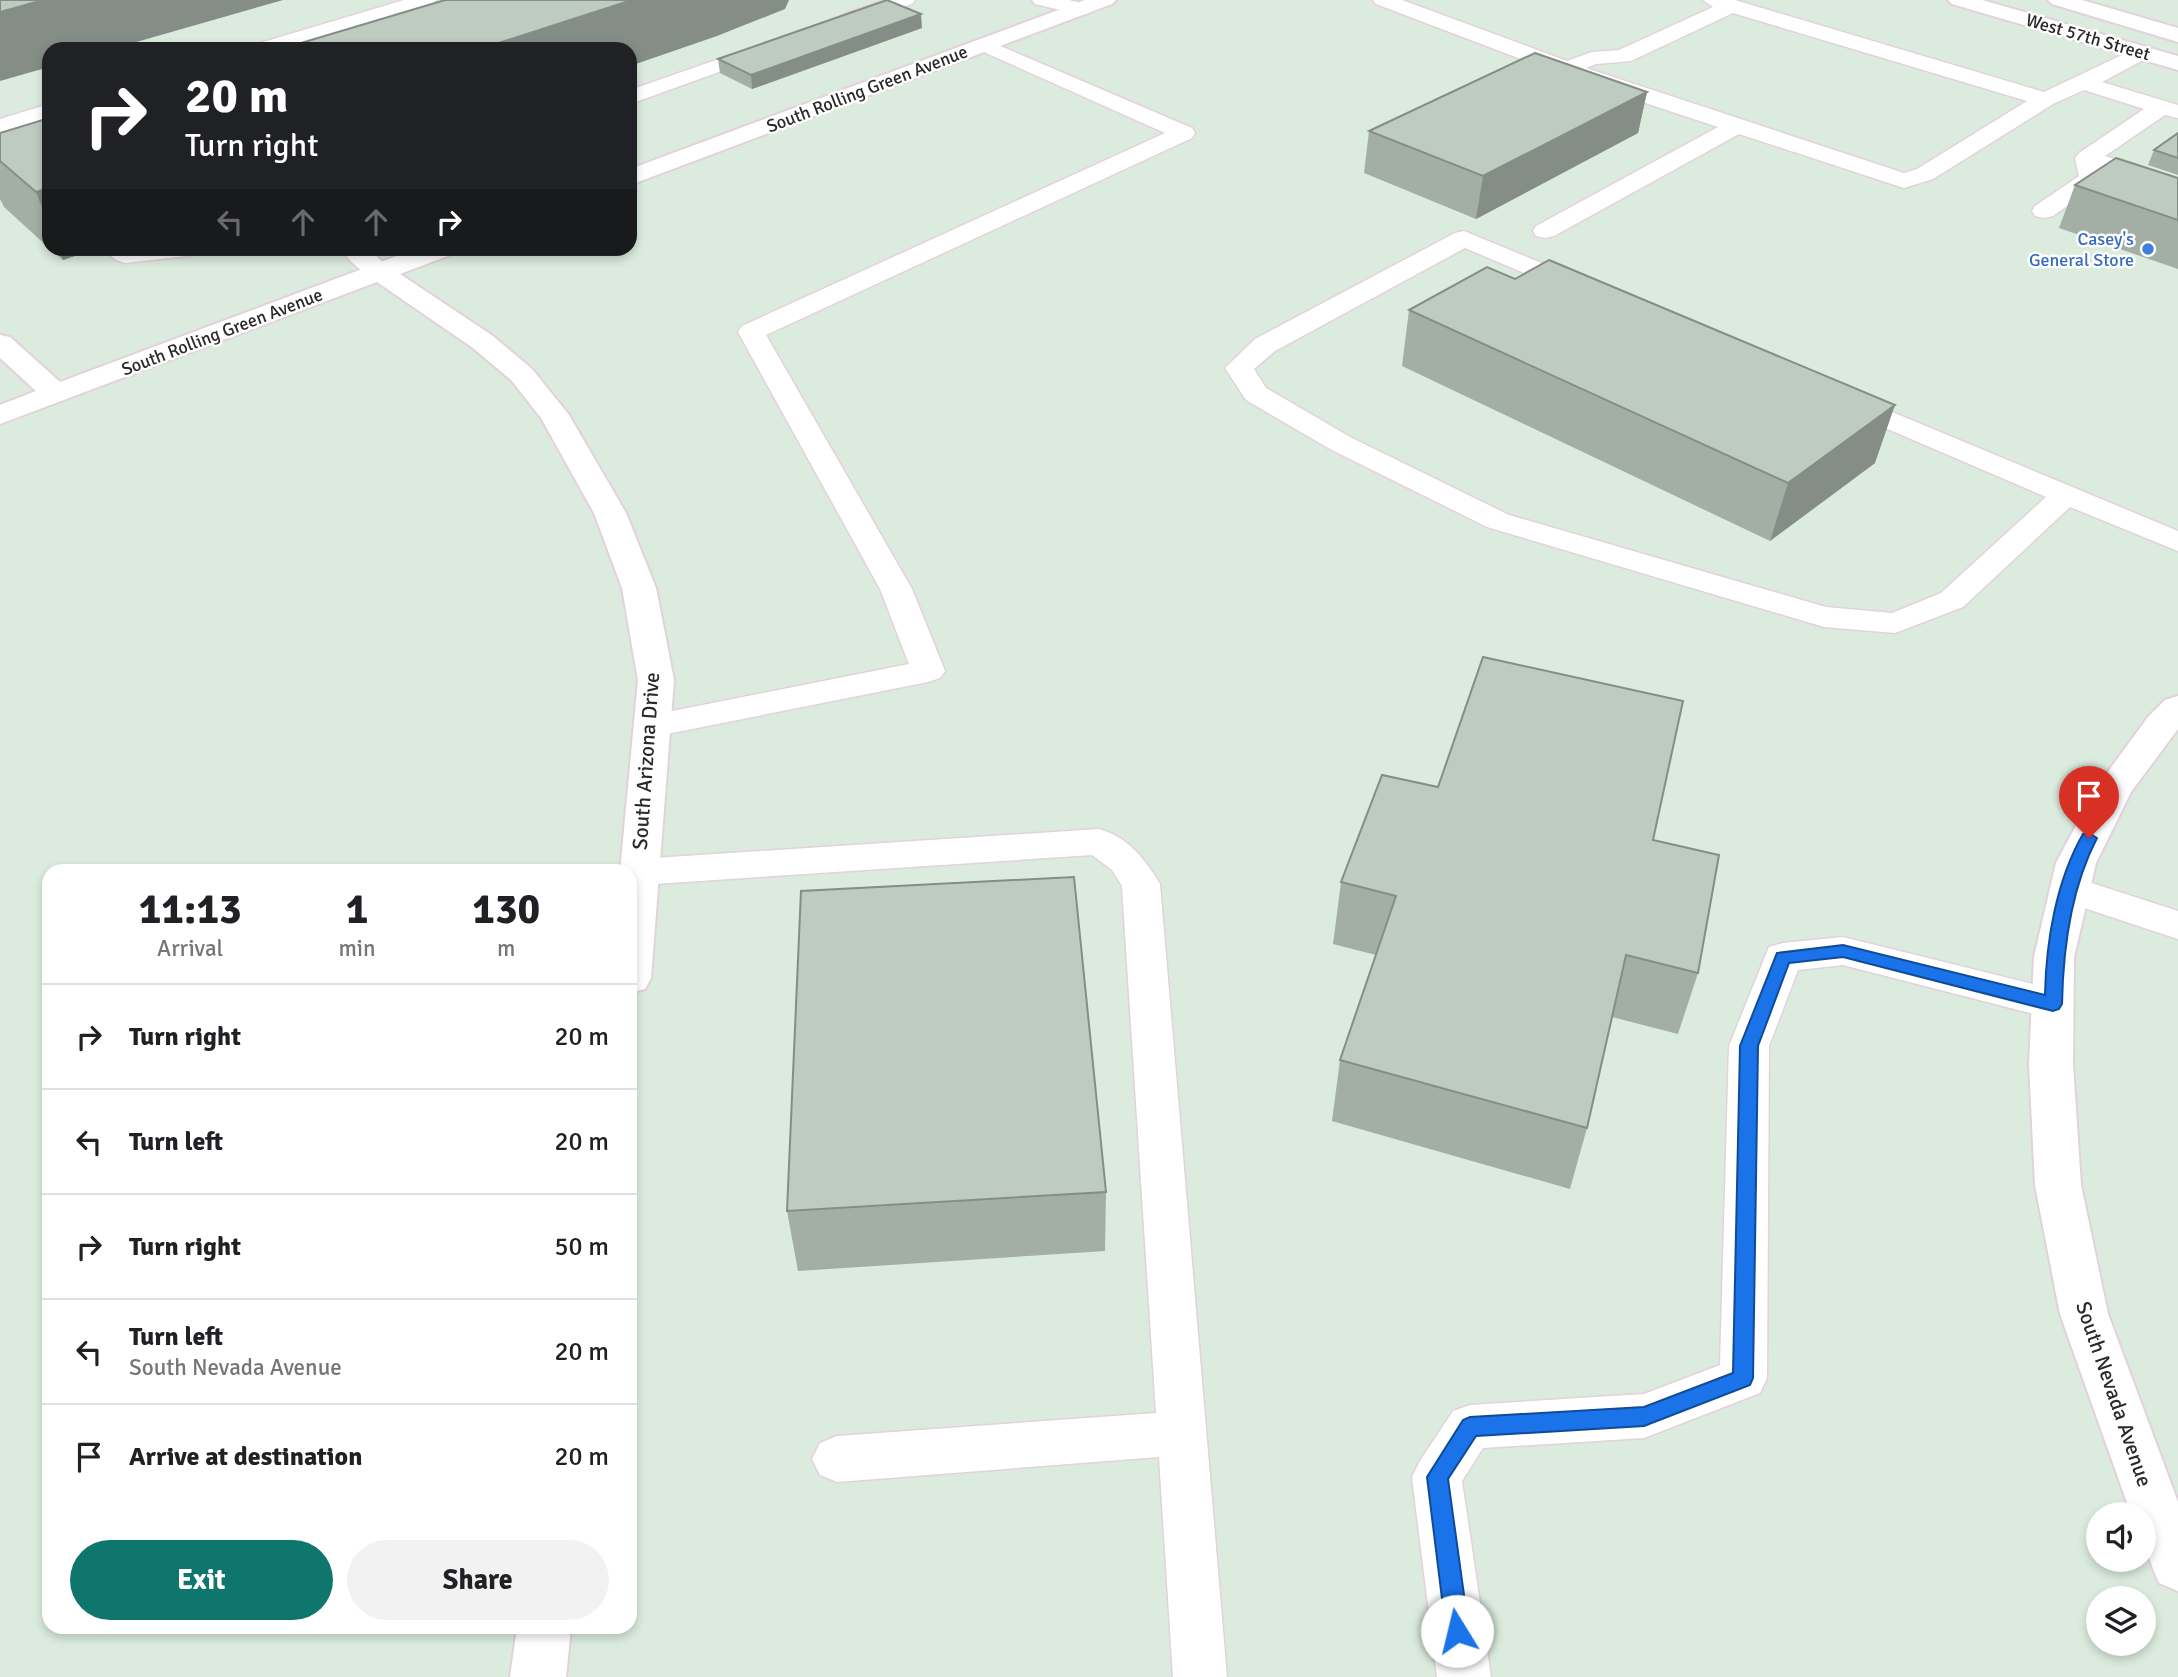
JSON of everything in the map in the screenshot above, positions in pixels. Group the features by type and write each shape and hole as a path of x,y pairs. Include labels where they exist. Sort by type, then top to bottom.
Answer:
{"street":[{"name":"South Rolling Green Avenue","path":"637,175 1105,0"},
{"name":"West 57th Street","path":"1959,0 2178,63"},
{"name":"West 57th Street","path":"2059,0 2178,35"},
{"name":"South Rolling Green Avenue","path":"0,415 423,256"},
{"name":"South Arizona Drive","path":"380,272 483,342 522,376 554,415 610,513 639,588 656,680 637,896"},
{"path":"0,343 56,394"},
{"name":"South Nevada Avenue","path":"2178,708 2161,725 2115,789 2076,863 2054,957 2052,1064 2058,1185 2084,1314 2144,1483 2178,1565"},
{"path":"538,1677 543,1634"}],"lane":[{"path":"284,42 426,0"},
{"path":"826,28 905,0"},
{"path":"1042,0 1082,9"},
{"path":"1383,0 1567,69 1903,181 1925,174 2045,99 2083,83 2140,52"},
{"path":"1592,58 1598,47 1699,0"},
{"path":"1567,69 1592,58 1623,56 1722,3 2045,99"},
{"path":"637,95 787,41"},
{"path":"652,726 928,671 896,589 751,332 1184,133 984,45"},
{"path":"2083,83 2170,110"},
{"path":"2087,158 2170,110"},
{"path":"0,126 42,113"},
{"path":"1545,231 1737,126"},
{"path":"2087,158 2174,182"},
{"path":"2044,211 2091,178 2087,158"},
{"path":"1605,298 1464,238 1265,345 1239,368 1256,394 1339,443 1498,521 1824,617 1895,623 1952,600 2066,494"},
{"path":"361,256 380,272"},
{"path":"1822,391 2178,542"},
{"path":"639,872 1099,842 1125,861 1141,884 1200,1677"},
{"path":"2070,889 2178,925"},
{"path":"1464,1677 1437,1477 1470,1427 1644,1416 1743,1378 1749,1046 1783,957 1843,951 2053,1004"},
{"path":"837,1459 1182,1433"}],"building":[{"path":"0,0 43,0 0,12"},
{"path":"445,0 632,0 502,42 304,42"},
{"path":"887,0 921,14 751,75 718,59"},
{"path":"1535,53 1647,92 1483,176 1369,131"},
{"path":"42,120 42,190 36,192 0,161 0,133"},
{"path":"2178,133 2178,158 2154,150"},
{"path":"2116,158 2178,178 2178,220 2075,185"},
{"path":"1549,260 1895,405 1788,483 1409,310 1487,267 1515,279"},
{"path":"1483,657 1683,701 1653,840 1719,855 1698,973 1626,955 1587,1128 1340,1060 1396,896 1341,882 1382,775 1438,787"},
{"path":"1074,877 1106,1192 787,1211 801,891"}],"place":[{"name":"Casey's General Store","path":"2148,249"}],"route":[{"path":"1457,1631 1437,1477 1470,1427 1644,1416 1743,1378 1749,1046 1783,957 1843,951 2053,1004 2054,957 2076,863 2089,838"}]}
